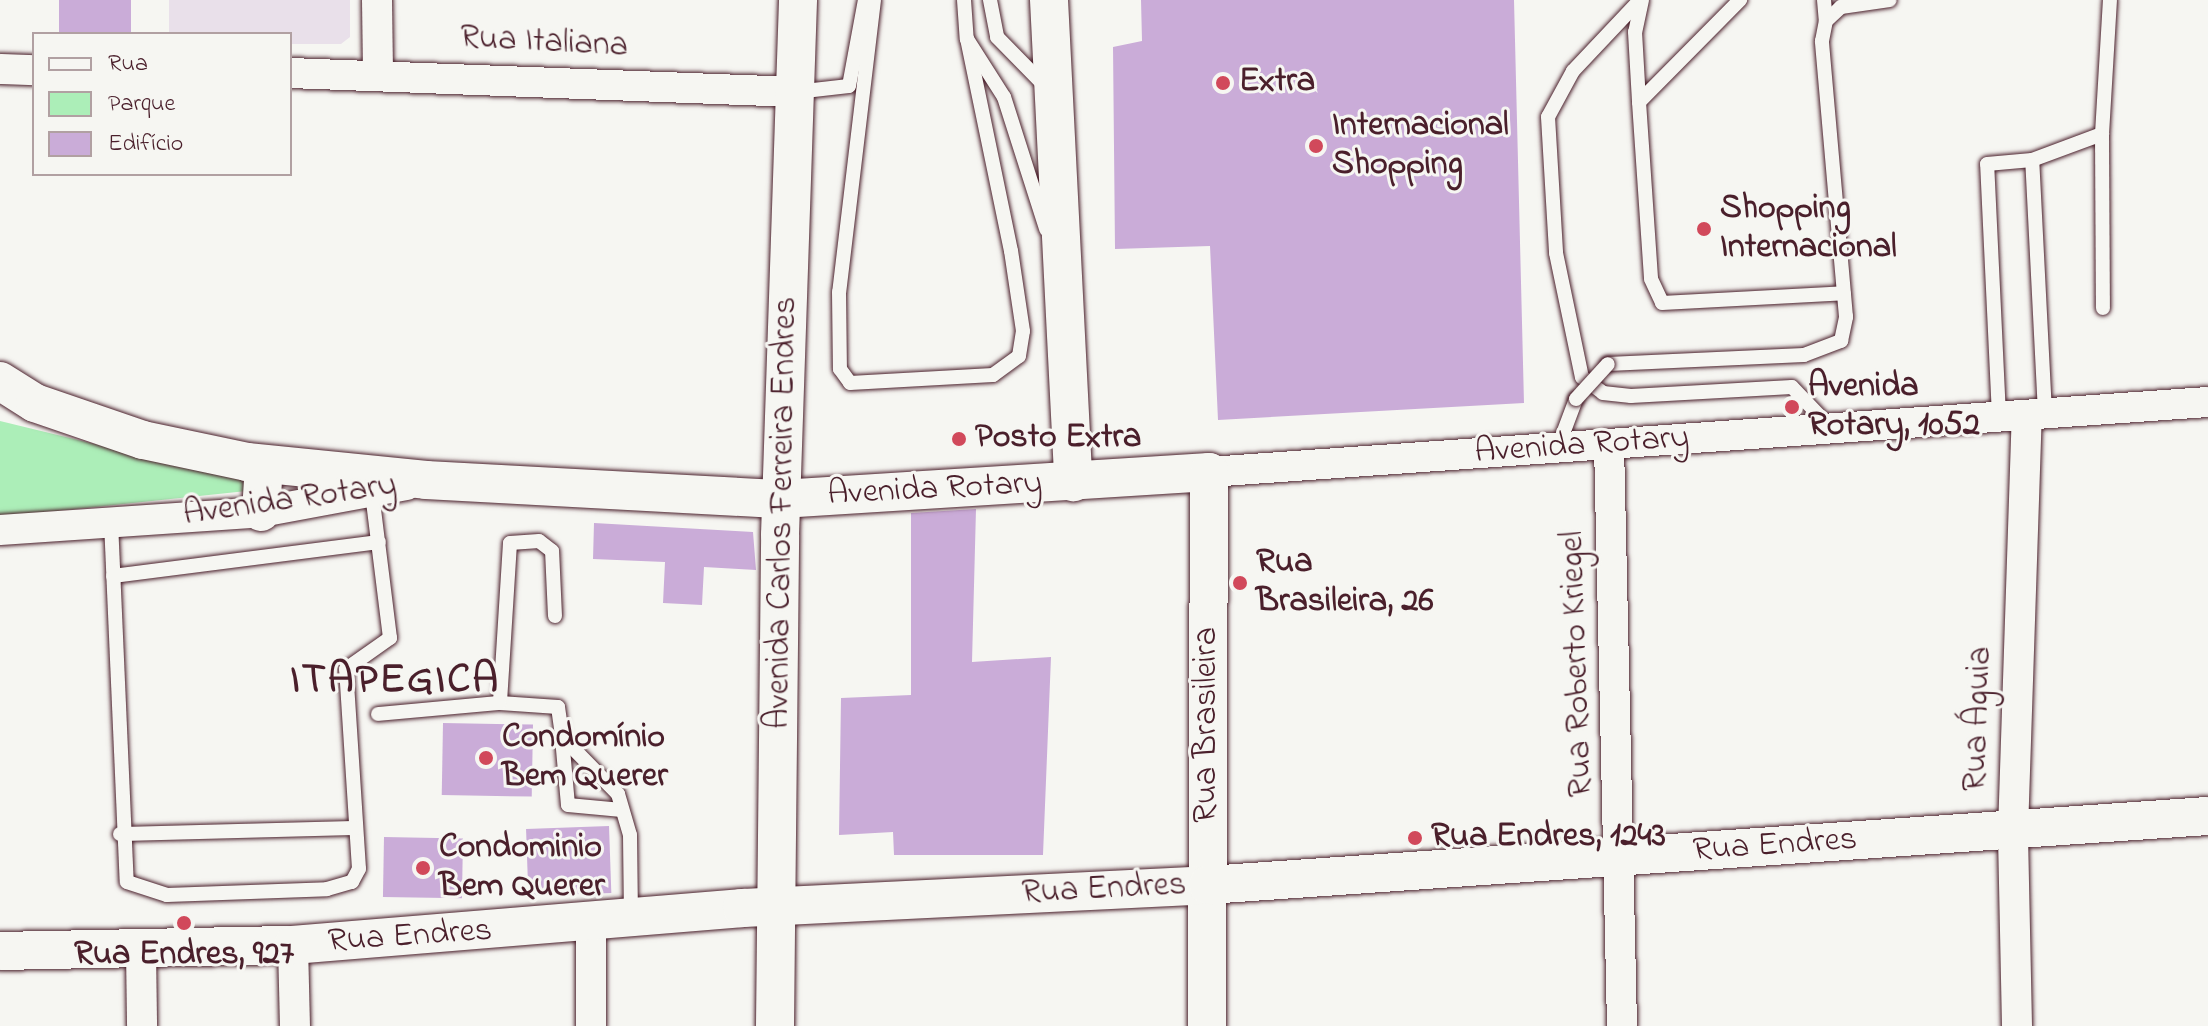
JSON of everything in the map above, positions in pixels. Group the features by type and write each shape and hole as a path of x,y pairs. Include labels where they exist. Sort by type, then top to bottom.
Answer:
{"street":[{"path":"377,0 378,74"},
{"name":"Avenida Carlos Ferreira Endres","path":"775,1026 781,499 798,0"},
{"path":"1049,0 1073,482"},
{"path":"0,69 32,70"},
{"name":"Rua Italiana","path":"292,73 796,92"},
{"path":"0,381 88,424 264,464 426,480"},
{"name":"Avenida Rotary","path":"0,530 261,512 372,493 426,480 781,499 1073,482 2208,402"},
{"name":"Rua Águia","path":"2017,1026 2013,831 2024,415"},
{"name":"Rua Roberto Kriegel","path":"1609,444 1623,856 1622,1026"},
{"path":"261,512 264,464"},
{"name":"Rua Brasileira","path":"1207,1026 1209,472"},
{"name":"Rua Endres","path":"0,951 293,945 591,924 775,907 1208,885 2208,816"},
{"path":"591,924 591,1026"},
{"path":"293,945 295,1026"},
{"path":"141,950 142,1026"}],"lane":[{"path":"796,92 849,86 865,0"},
{"path":"874,0 839,333 840,369 850,383 935,383 1013,366 1021,315 967,39 964,0"},
{"path":"990,0 997,37 1052,92"},
{"path":"1641,0 1635,32 1651,279 1662,303 1844,293"},
{"path":"1641,0 1573,71 1548,117 1556,253 1582,377 1603,393 1631,396 1792,387 1831,428"},
{"path":"1639,102 1740,0"},
{"path":"1558,447 1576,399 1608,364 1826,350 1841,341 1844,293 1824,0"},
{"path":"1826,21 1841,7 1890,0"},
{"path":"2103,308 2102,134 2110,0"},
{"path":"967,39 1004,97 1062,284"},
{"path":"2024,415 1987,164 2032,160 2102,134"},
{"path":"2024,415 2032,160"},
{"path":"111,522 120,834 127,882 167,895 340,887 359,869 344,680 352,660 381,651 390,638 372,493"},
{"path":"500,703 510,543 539,541 552,551 555,616"},
{"path":"113,576 379,542"},
{"path":"378,714 500,703 558,707 568,805 622,810"},
{"path":"562,737 618,794 631,920"},
{"path":"120,834 356,828"}],"shaded area":[{"path":"169,0 350,0 350,37 341,44 292,44 292,32 169,32"}],"green space":[{"path":"0,421 276,488 0,517"}],"building":[{"path":"59,0 131,0 131,32 59,32"},
{"name":"Internacional Shopping","path":"1141,0 1514,0 1524,403 1218,420 1210,246 1115,249 1113,47 1142,41"},
{"path":"976,509 972,662 1051,657 1043,855 894,855 893,832 839,835 841,698 911,695 911,513"},
{"path":"594,523 753,532 756,570 704,567 702,605 663,603 665,562 593,559"},
{"name":"Condomínio Bem Querer","path":"443,723 533,725 532,797 442,795"},
{"name":"Condomínio Bem Querer","path":"609,826 611,893 528,896 526,829"},
{"name":"Condominio Bem Querer","path":"384,837 463,838 462,898 383,897"}],"place":[{"name":"Extra","path":"1223,83"},
{"name":"Internacional Shopping","path":"1316,146"},
{"name":"Shopping Internacional","path":"1704,229"},
{"name":"Avenida Rotary, 1052","path":"1792,407"},
{"name":"Posto Extra","path":"959,439"},
{"name":"Rua Brasileira, 26","path":"1240,583"},
{"name":"Condomínio Bem Querer","path":"486,758"},
{"name":"Rua Endres, 1243","path":"1415,838"},
{"name":"Condominio Bem Querer","path":"423,868"},
{"name":"Rua Endres, 927","path":"184,923"}],"district":[{"name":"ITAPEGICA","path":"395,681"}]}
